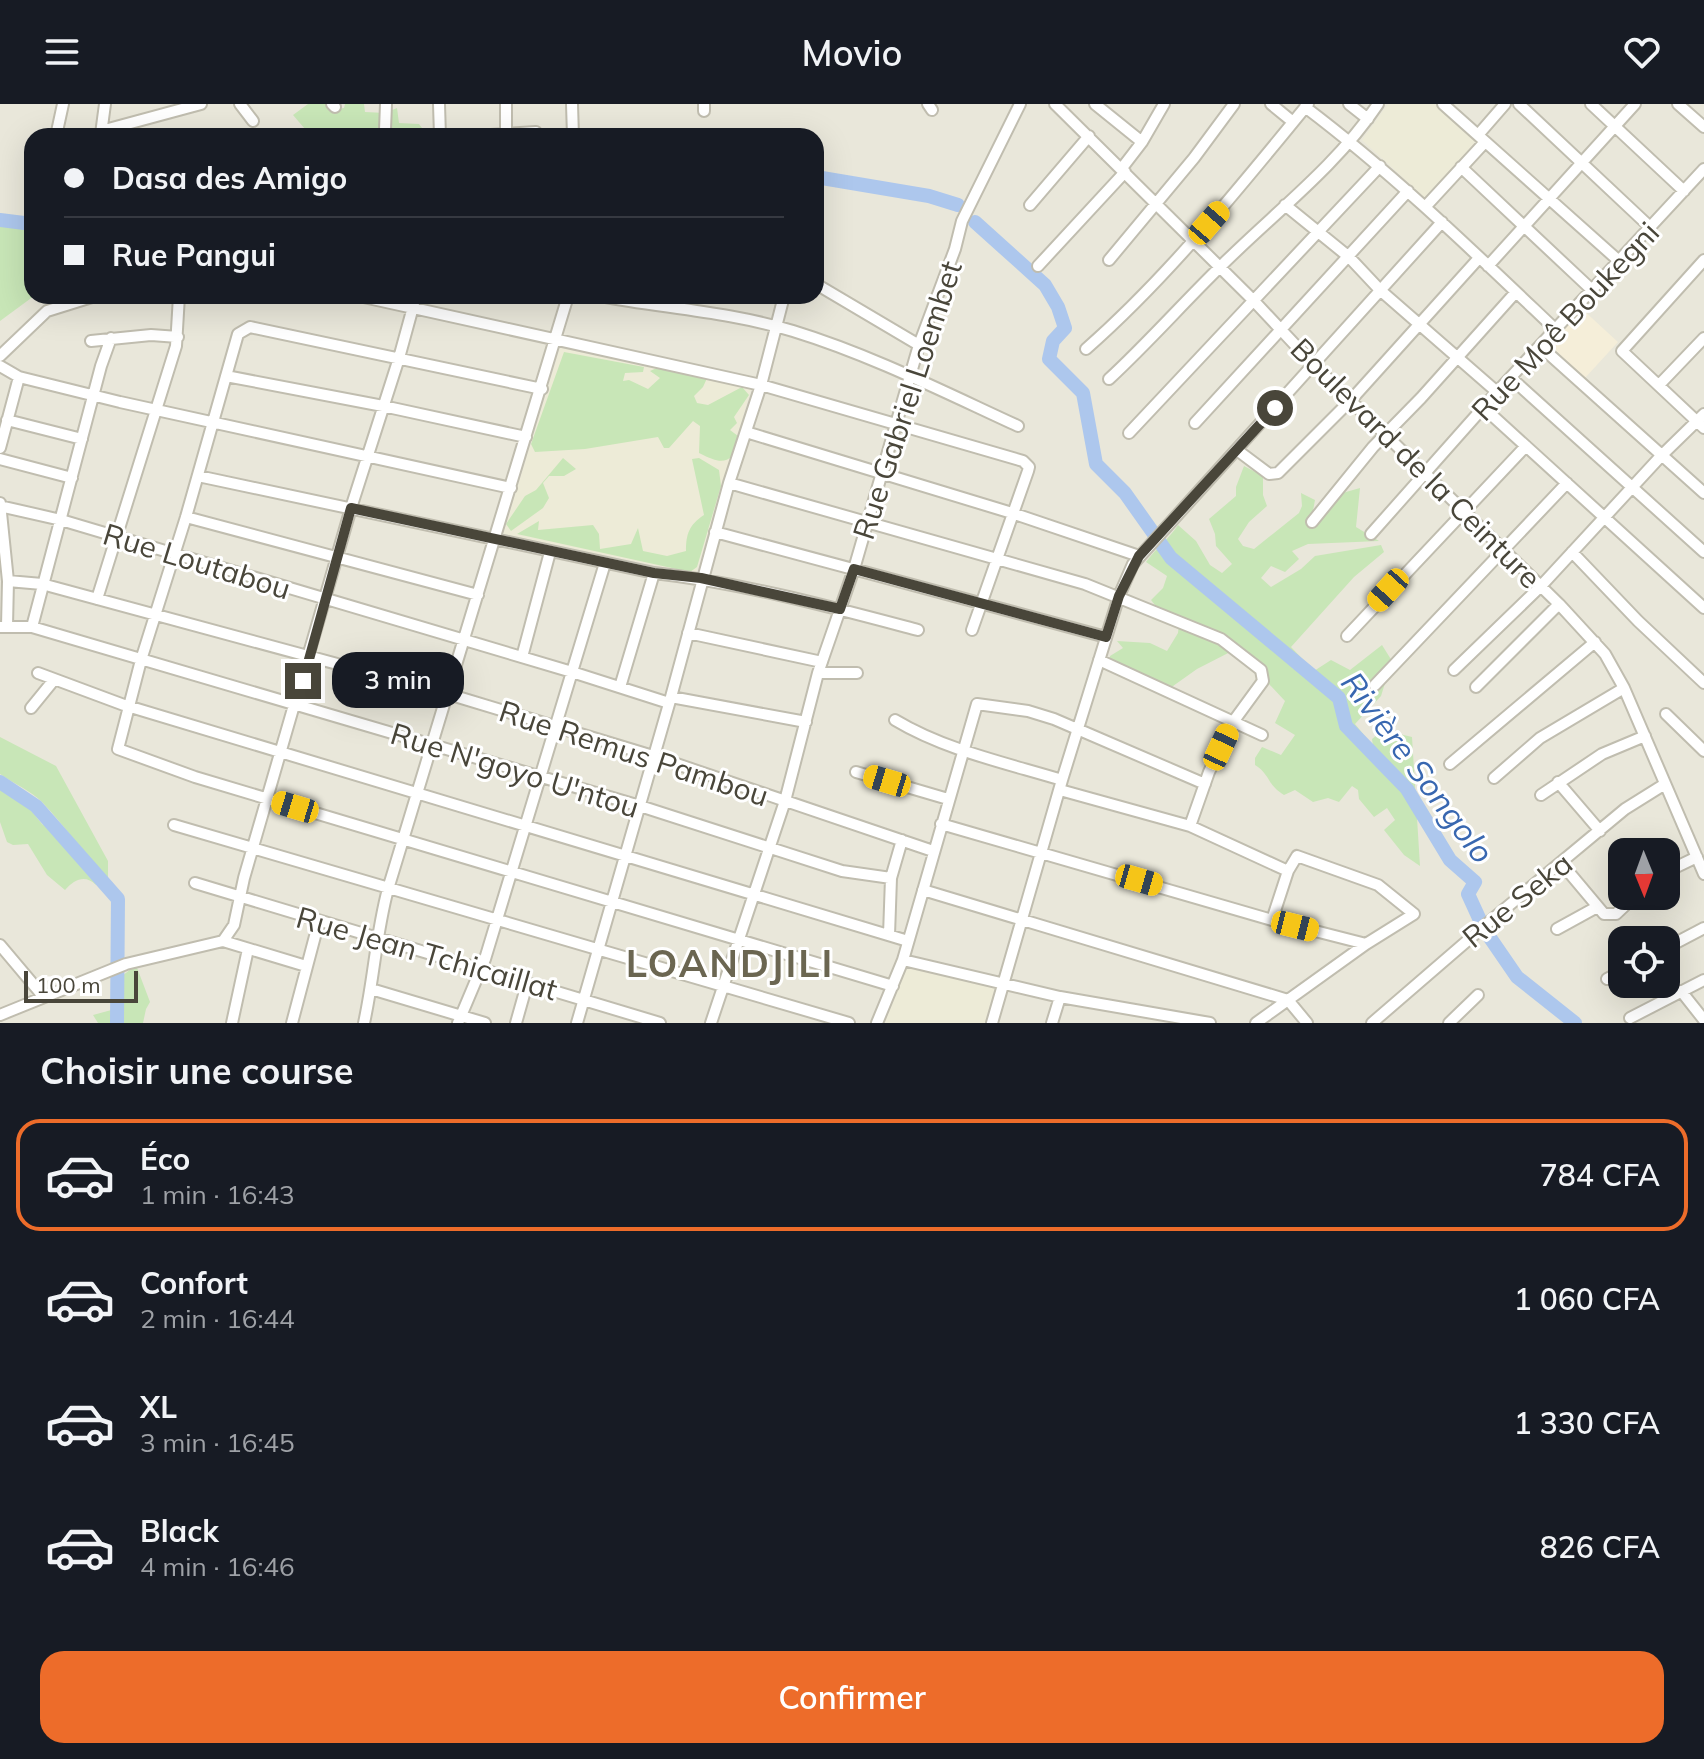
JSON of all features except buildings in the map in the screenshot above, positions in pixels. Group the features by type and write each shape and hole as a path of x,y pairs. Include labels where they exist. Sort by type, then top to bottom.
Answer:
{"street":[{"path":"58,128 63,104"},
{"path":"102,128 105,104"},
{"path":"121,128 201,104"},
{"path":"240,104 253,121"},
{"path":"385,128 386,104"},
{"path":"439,104 440,128"},
{"path":"506,104 506,128"},
{"path":"572,104 573,128"},
{"name":"Rue Gabriel Loembet","path":"711,1023 785,801 820,668 854,569 919,345 968,207 1020,104"},
{"name":"Boulevard de la Ceinture","path":"1055,104 1595,642 1624,688 1704,874"},
{"path":"1095,104 1142,142"},
{"path":"1038,266 1123,170 1164,104"},
{"path":"1109,260 1234,104"},
{"path":"1271,104 1293,122"},
{"path":"1349,104 1368,119"},
{"path":"1109,379 1140,351 1219,267 1351,142 1378,104"},
{"path":"1443,104 1619,261"},
{"path":"1426,206 1461,167 1505,104"},
{"path":"1519,104 1650,227"},
{"path":"1591,104 1684,191"},
{"path":"1237,450 1269,474 1278,473 1351,400 1420,322 1523,227 1635,104"},
{"path":"1678,104 1704,127"},
{"path":"1086,349 1117,322 1192,242 1306,106 1426,206 1556,330"},
{"path":"1030,205 1089,136"},
{"path":"1129,433 1380,166"},
{"path":"1461,167 1592,290"},
{"name":"Rue Moê Boukegni","path":"1371,534 1497,392 1704,169"},
{"path":"1195,423 1408,191"},
{"path":"1285,205 1349,257 1380,290 1497,392"},
{"path":"992,1023 1119,596 1142,551 1442,222"},
{"path":"1454,670 1541,586 1661,456 1702,421 1622,351 1704,260"},
{"path":"824,289 919,345"},
{"path":"1312,522 1343,481 1516,292"},
{"path":"0,356 47,311 69,304"},
{"path":"97,599 178,337 179,304"},
{"path":"223,941 231,931 351,508 413,304"},
{"path":"422,304 556,339 761,385 1027,463 1028,471 972,630"},
{"path":"364,1023 376,937 388,889 566,304"},
{"path":"651,304 777,327 839,347 1018,426"},
{"path":"577,1023 670,700 701,578 761,385 782,304"},
{"path":"542,389 250,327 238,334 118,746 121,751 177,771 893,986"},
{"path":"91,341 151,335 178,337"},
{"path":"32,627 111,338"},
{"path":"1659,385 1704,338"},
{"path":"1540,346 1704,493"},
{"path":"0,366 19,377 95,396 511,488"},
{"path":"226,376 526,437"},
{"path":"0,448 19,377"},
{"path":"1511,378 1704,552"},
{"path":"1484,408 1704,608"},
{"path":"7,420 82,439"},
{"path":"746,432 1142,551"},
{"path":"1347,636 1526,446"},
{"path":"0,459 72,478"},
{"path":"198,476 550,552 654,573 701,578 918,630"},
{"path":"729,483 1058,575 1119,596 1221,639 1261,670 1263,681 1233,722 1190,826"},
{"path":"1375,685 1567,483"},
{"path":"0,503 8,581 4,627"},
{"name":"Rue Loutabou","path":"0,503 620,687 670,700 806,722"},
{"path":"186,517 478,595"},
{"path":"715,532 1106,637"},
{"path":"522,657 550,552"},
{"path":"1572,552 1638,621 1704,683"},
{"path":"459,1019 497,920 605,563"},
{"path":"620,687 654,573"},
{"name":"Rue Remus Pambou","path":"8,581 42,584 448,694 653,756 933,851"},
{"path":"1476,687 1559,604"},
{"name":"Rue N'goyo U'ntou","path":"4,627 32,627 640,806 851,874 891,878"},
{"path":"688,633 820,668 857,673"},
{"path":"1450,764 1595,642"},
{"path":"1099,660 1262,735"},
{"path":"38,673 128,706 908,941"},
{"path":"31,708 53,681"},
{"path":"1494,778 1540,738 1624,688"},
{"path":"877,1023 903,960 977,704 1028,711 1205,784"},
{"path":"1666,714 1704,751"},
{"path":"895,720 910,729 1061,785 1190,826 1288,871"},
{"path":"1541,795 1602,754 1645,736"},
{"path":"856,772 948,799"},
{"path":"1558,782 1600,831"},
{"name":"Rue Seka","path":"1372,1023 1625,809 1665,784"},
{"path":"941,824 1272,920 1366,944"},
{"path":"174,825 849,1023"},
{"path":"889,935 891,878 902,840"},
{"path":"1256,1023 1366,944 1414,914 1378,885 1297,856 1288,871 1272,920"},
{"path":"1680,865 1697,857"},
{"path":"1562,864 1604,914 1616,914 1620,910"},
{"name":"Rue Jean Tchicaillat","path":"195,883 239,899 660,1023"},
{"path":"923,890 1288,1000 1307,1023"},
{"path":"1557,929 1597,907"},
{"path":"292,1023 319,921"},
{"path":"1680,941 1704,928"},
{"path":"0,1015 126,964 223,941 306,966"},
{"path":"0,945 43,996"},
{"path":"232,1023 248,949"},
{"path":"903,960 1060,997 1176,1020 1210,1023"},
{"path":"1630,1018 1704,980"},
{"path":"516,1023 527,984"},
{"path":"371,989 459,1019 485,1023"},
{"path":"1681,991 1704,1020"},
{"path":"1449,1023 1478,995"},
{"path":"1052,1023 1060,997"},
{"path":"1126,1023 1129,1010"}],"shaded area":[{"path":"0,104 1704,104 1704,1023 0,1023"},
{"path":"1388,104 1434,104 1477,140 1425,198 1362,140"},
{"path":"1581,308 1618,342 1585,378 1547,343"},
{"path":"561,345 752,386 696,574 503,534"},
{"path":"904,965 995,987 985,1023 884,1023"}],"green space":[{"path":"308,104 333,104 336,109 344,108 345,104 364,104 365,112 385,113 397,108 399,123 419,124 422,128 304,128 293,115"},
{"path":"0,219 24,221 24,303 0,321"},
{"path":"564,352 644,367 643,372 625,373 623,381 629,380 648,389 660,378 650,371 659,367 708,376 694,396 697,403 708,405 742,387 749,395 734,417 737,423 730,430 746,442 725,460 708,457 699,453 700,426 693,421 669,448 664,448 658,437 585,449 535,452 531,444"},
{"path":"563,458 576,469 564,476 549,476 543,483 549,498 543,508 511,531 506,524 525,496 536,490"},
{"path":"699,458 719,470 721,486 697,567 690,572 517,534 539,521 538,530 593,525 599,534 600,549 631,544 638,528 643,551 667,556 686,551 689,530 704,515 692,459"},
{"path":"1244,466 1263,476 1263,495 1267,506 1249,522 1238,539 1243,546 1254,549 1299,513 1301,493 1315,500 1312,516 1339,494 1360,488 1356,527 1379,541 1308,544 1292,551 1299,559 1285,572 1271,566 1261,578 1271,587 1301,569 1315,556 1381,545 1384,552 1354,577 1291,647 1314,671 1331,660 1350,670 1382,645 1392,661 1381,696 1355,724 1373,746 1372,739 1383,730 1412,737 1420,866 1404,855 1384,830 1395,820 1387,808 1374,817 1359,799 1358,790 1352,786 1339,802 1328,798 1313,802 1295,790 1284,795 1255,765 1255,758 1262,747 1281,755 1295,735 1275,723 1285,701 1236,649 1197,669 1166,691 1110,665 1110,656 1123,648 1117,641 1150,643 1167,651 1178,633 1179,624 1151,600 1163,588 1167,576 1146,562 1178,525 1196,541 1210,565 1222,573 1232,564 1216,546 1209,519 1236,496"},
{"path":"0,737 56,766 108,861 108,880 42,802 0,774"},
{"path":"0,787 26,804 42,824 62,839 94,878 96,885 80,880 65,890 47,875 28,844 13,845 7,842 0,822"},
{"path":"136,965 150,1002 143,1023 98,1023 93,1015 115,1009 122,976"}],"waterway":[{"name":"Rivière Songolo","path":"824,178 929,196 958,205"},
{"name":"Rivière Songolo","path":"0,220 24,223"},
{"name":"Rivière Songolo","path":"975,222 1045,285 1058,307 1065,328 1053,341 1049,359 1083,393 1096,464 1125,493 1171,558 1339,698 1346,726 1407,789 1450,860 1475,882 1468,894 1484,929 1517,977 1575,1023"},
{"path":"0,782 36,806 118,899 117,1023"}],"district":[{"name":"LOANDJILI","path":"730,963"}],"route":[{"path":"303,681 351,508 550,552 654,573 701,578 840,609 854,569 1106,637 1133,564 1275,408"}]}
